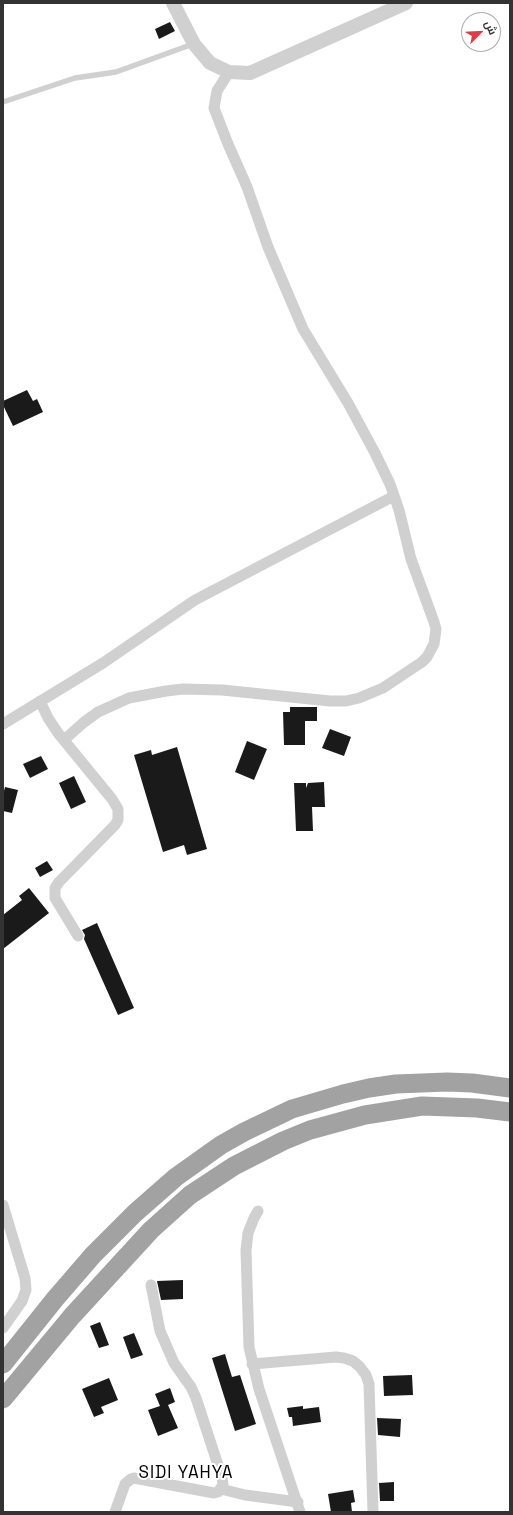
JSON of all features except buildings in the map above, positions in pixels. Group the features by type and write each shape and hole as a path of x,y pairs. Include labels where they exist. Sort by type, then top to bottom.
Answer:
{"highway":[{"path":"3,1364 55,1299 93,1255 135,1213 176,1177 221,1145 244,1132 292,1110 343,1094 369,1088 396,1084 447,1082 472,1083 510,1088"},
{"path":"3,1399 72,1316 151,1230 190,1195 234,1166 263,1150 310,1130 365,1115 422,1106 477,1108 510,1112"}],"street":[{"path":"173,3 194,44 210,63 229,72 250,73 406,3"},
{"path":"64,740 98,712 129,698 182,689 222,690 330,701 346,701 359,698 378,691 422,662 431,651 436,637 434,622 411,559 394,496 384,471 355,415 303,329 268,247 247,187 214,108 217,91 229,72"},
{"path":"3,724 103,663 195,600 394,496"},
{"path":"40,701 54,727 116,803 118,814 118,820 112,829 59,882 55,888 55,898 78,936"},
{"path":"3,1205 25,1278 26,1290 22,1301 3,1328"},
{"path":"258,1211 248,1233 246,1250 252,1364 299,1507"},
{"path":"115,1512 125,1484 134,1478 214,1493 221,1489 224,1481 194,1392 174,1363 166,1348 159,1326 151,1285"},
{"path":"252,1364 336,1357 353,1361 360,1367 366,1375 369,1384 373,1512"},
{"path":"221,1489 299,1507"}],"lane":[{"path":"3,102 75,78 116,72 194,44"}],"district":[{"name":"SIDI YAHYA","path":"186,1473"}]}
